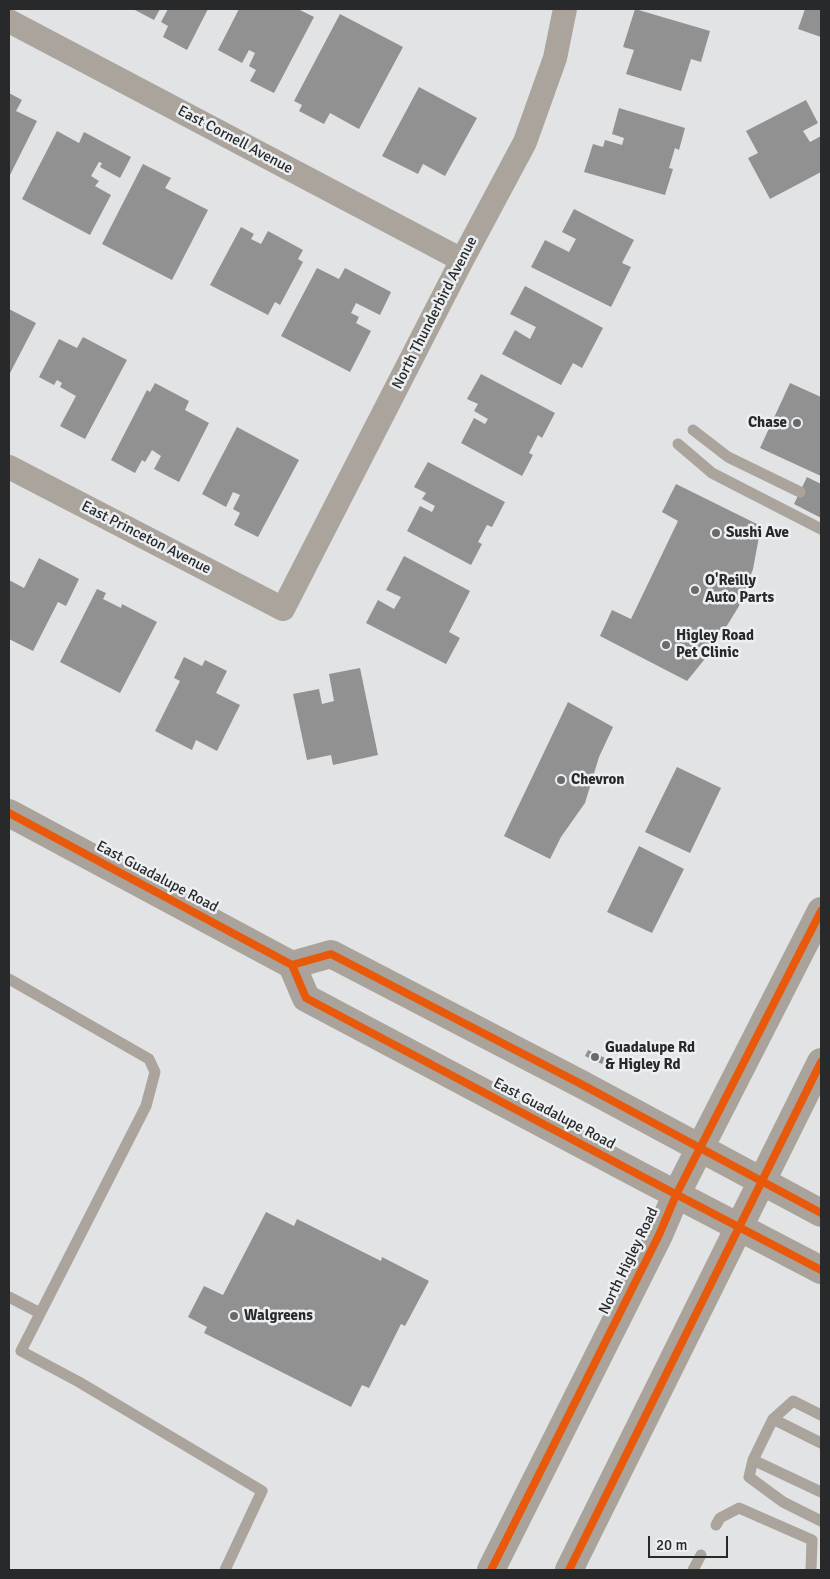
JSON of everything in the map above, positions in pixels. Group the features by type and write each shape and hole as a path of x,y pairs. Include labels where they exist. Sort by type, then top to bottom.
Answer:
{"main road":[{"name":"East Guadalupe Road","path":"9,813 292,965 306,998 821,1270"},
{"name":"North Higley Road","path":"491,1570 659,1235 676,1195 821,911"},
{"path":"292,965 331,954 821,1213"},
{"path":"569,1570 821,1062"}],"street":[{"name":"North Thunderbird Avenue","path":"283,609 462,260 525,142 555,58 564,9"},
{"name":"East Cornell Avenue","path":"9,21 462,260"},
{"name":"East Princeton Avenue","path":"9,467 283,609"}],"lane":[{"path":"693,430 728,457 800,492"},
{"path":"678,444 712,473 821,529"},
{"path":"9,979 149,1059 156,1072 146,1106 21,1351 79,1382 262,1491 225,1570"},
{"path":"9,1297 40,1313"},
{"path":"821,1415 793,1401 773,1419 753,1460 749,1477 783,1502 821,1521"},
{"path":"773,1419 821,1443"},
{"path":"753,1460 821,1492"},
{"path":"716,1525 720,1518 739,1508 812,1540 811,1570"},
{"path":"693,1570 701,1555"}],"building":[{"path":"133,9 160,9 154,20"},
{"path":"168,9 208,9 187,50 163,37 168,26 161,22"},
{"path":"239,9 298,9 314,17 274,93 250,81 256,70 249,66 255,53 249,50 242,63 218,50"},
{"path":"635,9 710,31 701,62 691,59 681,91 626,74 634,50 623,47"},
{"path":"805,9 821,9 821,37 798,29"},
{"path":"340,14 403,47 359,129 330,113 324,124 299,111 302,105 294,101"},
{"path":"419,87 477,118 445,176 423,164 418,174 382,156"},
{"path":"9,93 22,100 16,111 37,121 9,177"},
{"path":"806,100 818,123 803,131 810,142 821,136 821,172 770,199 748,158 758,153 746,131"},
{"path":"619,108 685,128 679,150 675,148 669,168 673,169 665,195 584,172 593,144 603,147 605,140 622,145 624,138 612,134"},
{"path":"57,131 79,143 84,132 131,157 120,178 100,167 102,163 99,162 91,176 99,181 95,186 111,195 90,235 22,199"},
{"path":"143,164 171,178 165,188 208,210 172,280 102,244"},
{"path":"574,209 634,240 622,263 631,267 611,307 531,267 545,240 569,252 576,239 562,232"},
{"path":"241,227 254,234 251,239 261,244 268,231 303,250 298,259 303,262 280,305 275,302 268,315 210,285"},
{"path":"317,268 339,279 345,268 391,292 380,315 356,303 351,313 359,317 356,323 371,331 350,372 281,336"},
{"path":"525,286 603,328 582,368 573,363 561,385 502,354 515,330 530,339 536,327 510,314"},
{"path":"9,309 36,323 9,375"},
{"path":"83,337 127,360 85,439 60,426 76,396 60,387 62,383 57,380 54,385 39,377 59,339 77,348"},
{"path":"481,374 555,413 542,438 538,435 529,453 533,455 522,476 461,443 474,418 485,424 488,419 474,411 478,404 467,399"},
{"path":"155,383 189,401 185,410 209,423 179,482 154,469 161,456 152,450 145,462 142,460 135,473 111,460 147,390 150,392"},
{"name":"Chase","path":"790,383 821,397 821,476 760,448"},
{"path":"237,427 299,460 258,537 234,525 240,513 233,509 240,495 233,492 226,507 202,494"},
{"path":"428,462 505,502 492,527 487,525 478,542 482,544 471,565 407,531 420,506 432,512 435,506 422,499 426,493 414,487"},
{"path":"807,477 821,484 821,518 794,504"},
{"path":"676,484 761,526 753,569 739,606 712,650 687,681 600,636 612,610 631,619 678,521 662,512"},
{"path":"404,556 470,591 449,632 460,638 446,664 366,623 378,600 394,609 401,597 386,590"},
{"path":"39,558 79,579 66,606 58,602 33,651 9,639 9,580 24,588"},
{"path":"97,589 106,593 103,599 121,608 122,604 157,622 120,693 60,662"},
{"path":"184,657 202,666 205,660 227,671 216,693 240,705 217,751 196,740 192,750 155,731 180,681 174,678"},
{"path":"360,668 378,755 333,765 331,755 307,760 293,694 319,689 322,704 334,701 329,674"},
{"name":"Chevron","path":"568,702 613,727 599,757 585,803 561,837 550,859 504,836"},
{"name":"Chevron","path":"677,767 721,788 690,853 645,832"},
{"path":"639,846 684,869 652,933 607,912"},
{"path":"588,1050 605,1058 602,1064 585,1056"},
{"name":"Walgreens","path":"266,1212 294,1226 297,1219 381,1261 382,1257 429,1281 405,1326 401,1324 369,1388 362,1385 351,1407 204,1333 207,1327 188,1317 204,1286 223,1295"}],"cycle path":[{"path":"9,813 292,965 306,998 821,1270"},
{"path":"491,1570 659,1235 676,1195 821,911"},
{"path":"292,965 331,954 581,1084 821,1213"},
{"path":"569,1570 821,1062"}],"place":[{"name":"Chase","path":"797,423"},
{"name":"Sushi Ave","path":"716,533"},
{"name":"O'Reilly Auto Parts","path":"695,590"},
{"name":"Higley Road Pet Clinic","path":"666,645"},
{"name":"Chevron","path":"561,780"},
{"name":"Guadalupe Rd & Higley Rd","path":"595,1057"},
{"name":"Walgreens","path":"234,1316"}]}
